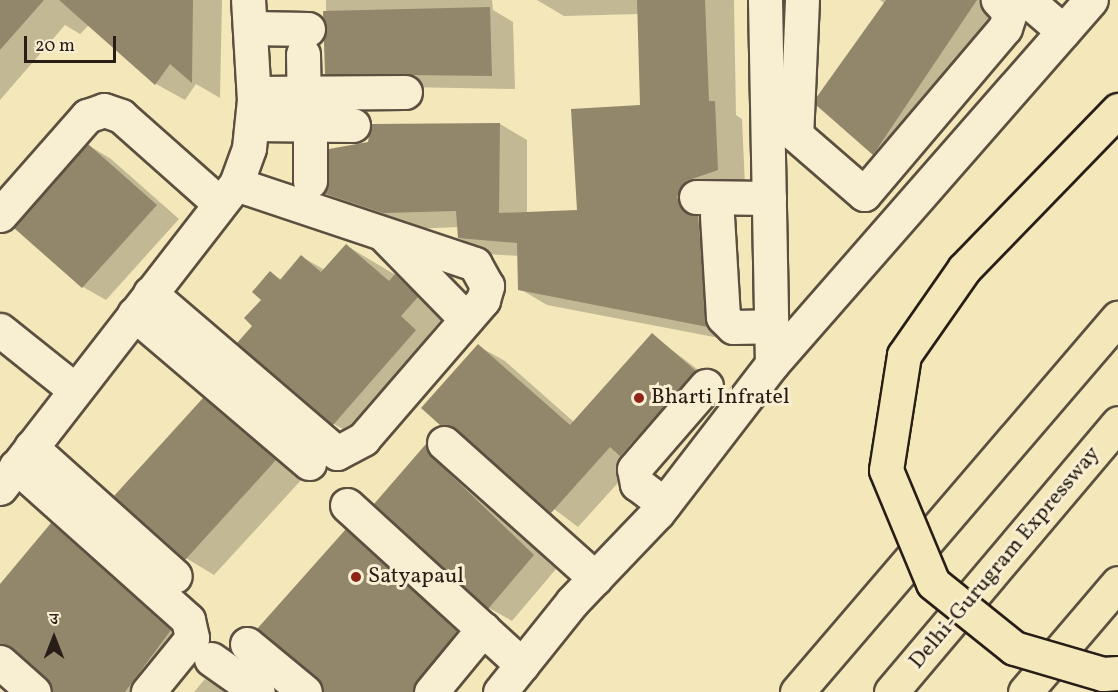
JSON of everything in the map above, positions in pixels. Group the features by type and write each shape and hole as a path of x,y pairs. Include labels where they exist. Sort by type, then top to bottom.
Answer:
{"main road":[{"path":"1118,110 964,269 904,355 886,470 933,583 1014,648 1102,674 1118,673"},
{"path":"797,692 1118,318"},
{"name":"Delhi-Gurugram Expressway","path":"891,692 1118,423"},
{"path":"1025,692 1118,583"},
{"path":"1110,692 1118,682"}],"street":[{"path":"772,364 765,14 802,14 796,135 864,194 1011,18 998,0"},
{"path":"500,692 589,584 664,504 772,364 1091,0"},
{"path":"1035,3 1063,31"},
{"path":"16,467 74,389 228,194 253,109 249,14 305,41 310,181"},
{"path":"992,43 1026,74"},
{"path":"253,109 307,108 405,92"},
{"path":"307,108 353,124"},
{"path":"0,215 87,116 104,110 121,116 228,194 382,233 475,264 484,273 483,300 363,439 337,453 142,304"},
{"path":"769,198 707,207 723,317 734,327 772,326"},
{"path":"382,233 466,319"},
{"path":"142,304 309,463"},
{"path":"0,330 74,389"},
{"path":"664,504 637,484 634,469 706,386"},
{"path":"444,443 589,584"},
{"path":"16,467 175,576"},
{"path":"16,467 188,620 192,638 148,692"},
{"path":"347,505 522,665"},
{"path":"542,552 589,584"},
{"path":"431,692 483,629"},
{"path":"247,644 305,692"},
{"path":"211,659 258,692"},
{"path":"0,662 34,692"}],"building":[{"path":"0,0 44,0 0,50"},
{"path":"59,0 193,0 192,83 170,64 155,85"},
{"path":"637,0 705,0 709,101 715,101 718,170 686,181 677,197 686,213 698,216 708,327 518,290 517,243 458,238 456,211 383,213 323,193 329,149 368,142 371,124 500,123 499,213 577,210 571,109 640,105"},
{"path":"886,0 977,0 873,155 816,105 816,98"},
{"path":"490,7 492,76 325,74 323,11"},
{"path":"88,144 157,205 82,288 14,228"},
{"path":"346,244 389,281 395,274 418,297 401,316 416,330 333,425 237,343 252,326 244,318 261,300 252,292 270,271 280,280 301,255 321,272"},
{"path":"652,333 696,371 620,456 610,447 551,513 456,429 440,425 421,408 478,344 570,425"},
{"path":"203,398 276,460 185,560 114,496"},
{"path":"426,444 432,457 534,555 488,609 374,504"},
{"path":"51,523 171,630 125,692 52,692 46,678 0,644 0,584"},
{"name":"Satyapaul","path":"346,529 457,631 413,692 323,692 317,678 257,629"}],"place":[{"name":"Bharti Infratel","path":"639,398"},
{"name":"Satyapaul","path":"356,577"}]}
